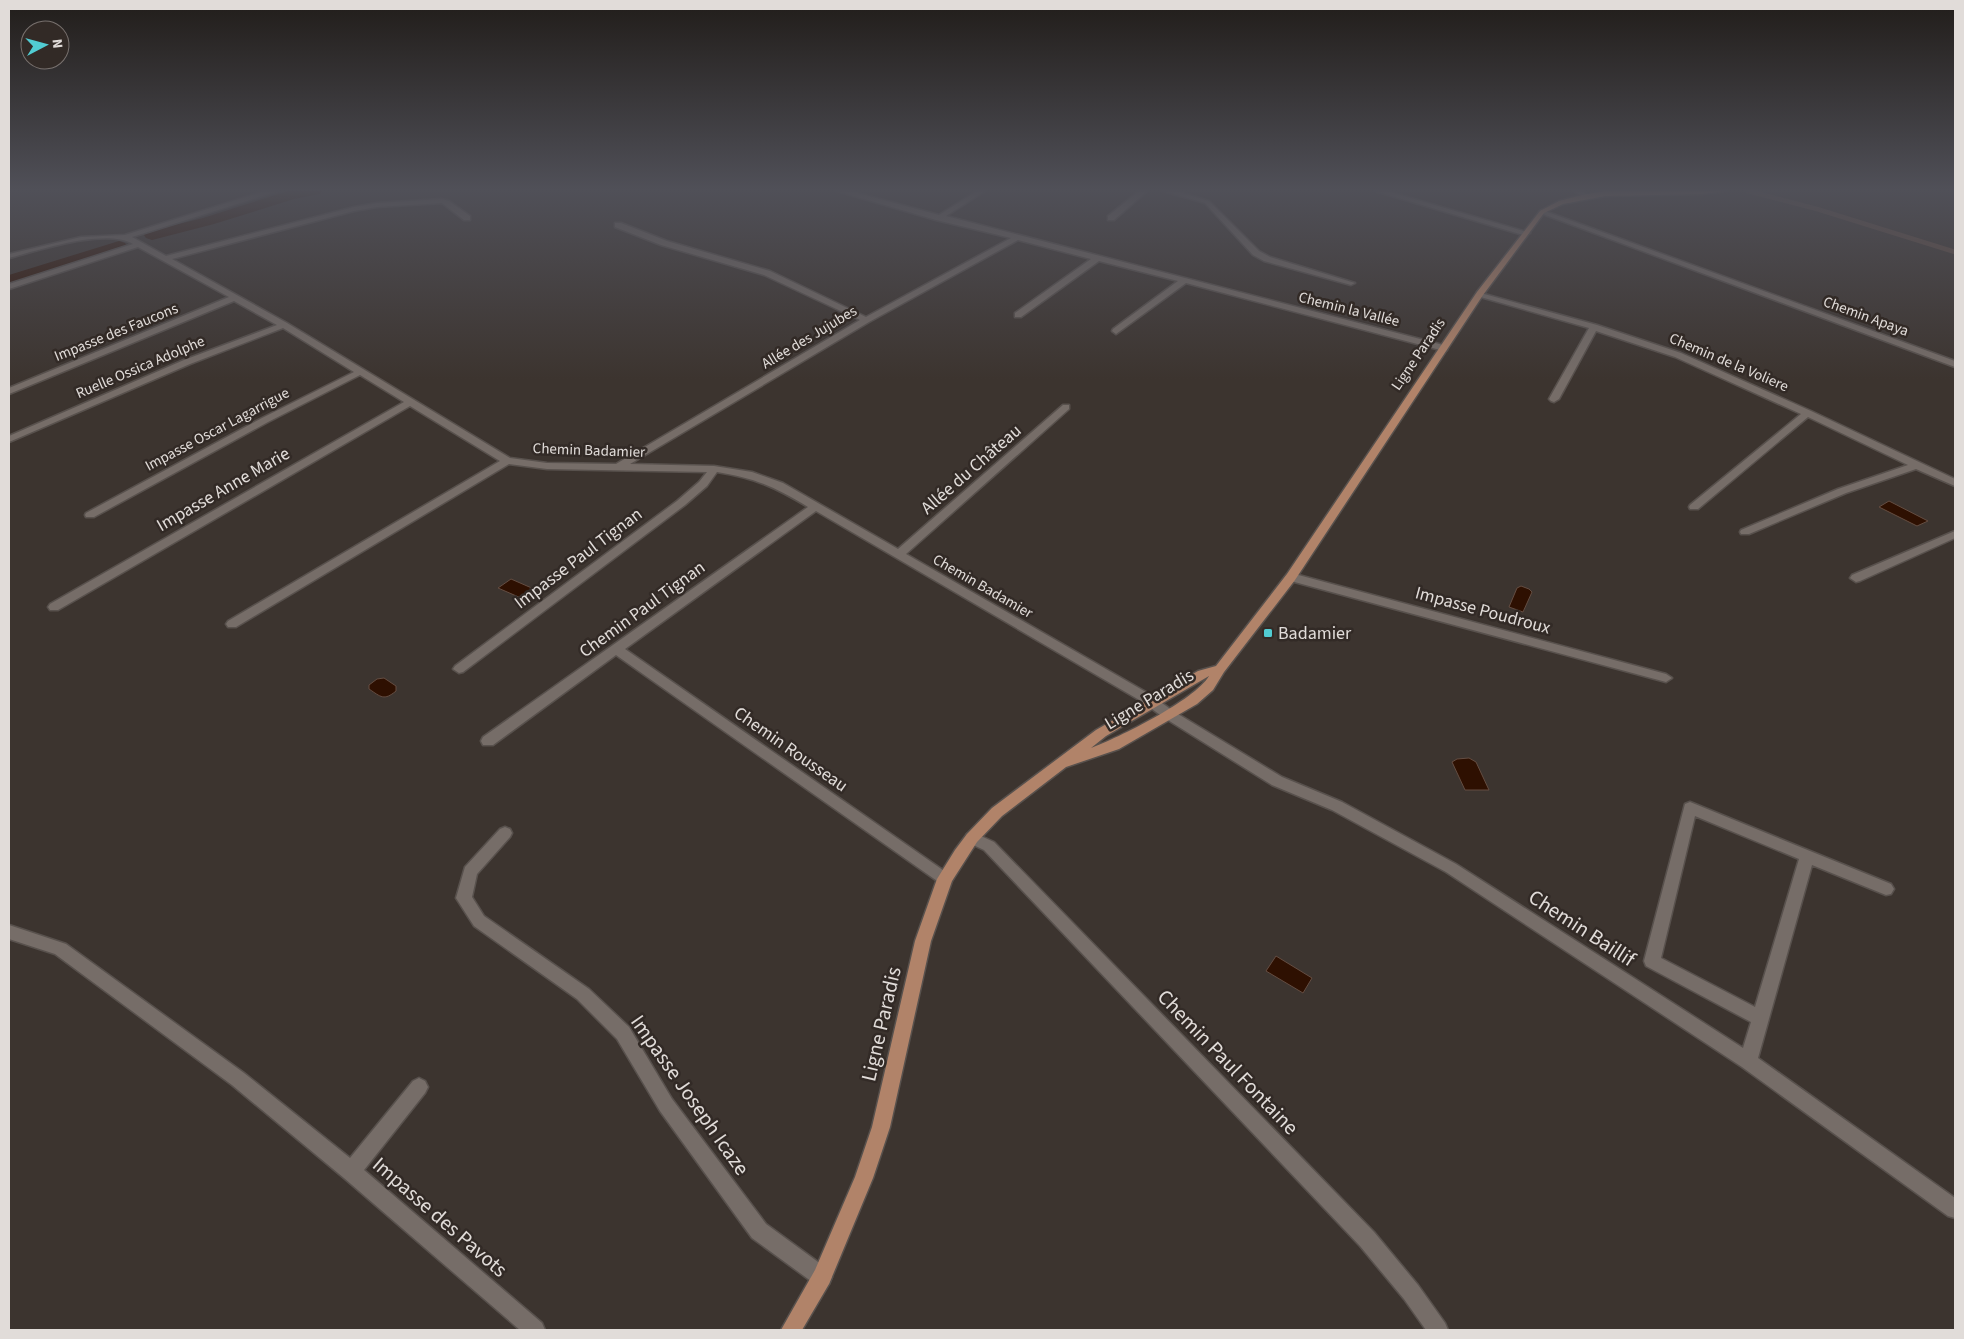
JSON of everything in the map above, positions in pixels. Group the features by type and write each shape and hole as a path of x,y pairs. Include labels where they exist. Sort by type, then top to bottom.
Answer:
{"main road":[{"name":"Ligne Paradis","path":"1062,763 1114,744 1192,701 1209,687 1220,669 1291,577 1480,294 1511,253"},
{"name":"Ligne Paradis","path":"791,1330 822,1277 864,1178 881,1126 923,941 945,879 960,854 972,838 997,812 1101,733 1202,674 1220,669"}],"street":[{"path":"9,288 112,253"},
{"name":"Chemin Badamier","path":"156,253 284,325 409,403 507,461 547,466 714,469 748,474 779,485 1153,702 1168,714"},
{"path":"165,259 186,253"},
{"path":"700,253 766,273 866,320"},
{"name":"Allée des Jujubes","path":"620,466 866,320 988,253"},
{"name":"Chemin la Vallée","path":"1075,253 1444,348"},
{"path":"1258,253 1262,257 1351,283"},
{"name":"Chemin Apaya","path":"1655,253 1955,364"},
{"path":"1018,315 1096,259"},
{"path":"1116,331 1184,281"},
{"name":"Chemin de la Voliere","path":"1480,294 1594,327 1686,358 1808,413 1955,483"},
{"name":"Impasse des Faucons","path":"9,391 234,298"},
{"name":"Ruelle Ossica Adolphe","path":"9,439 188,362 284,325"},
{"path":"1554,399 1594,327"},
{"name":"Impasse Oscar Lagarrigue","path":"90,515 265,420 360,372"},
{"name":"Impasse Anne Marie","path":"54,606 409,403"},
{"name":"Allée du Château","path":"898,555 1066,407"},
{"path":"1694,506 1808,413"},
{"path":"232,624 507,461"},
{"path":"1745,532 1842,491 1917,465"},
{"name":"Impasse Paul Tignan","path":"459,669 681,503 703,484 714,469"},
{"name":"Chemin Paul Tignan","path":"488,741 816,506"},
{"path":"1856,578 1955,534"},
{"name":"Impasse Poudroux","path":"1291,577 1666,678"},
{"name":"Chemin Rousseau","path":"616,649 945,879"},
{"name":"Chemin Baillif","path":"1168,714 1277,781 1337,806 1451,868 1748,1062 1955,1208"},
{"path":"1761,1019 1652,961 1690,808 1886,889"},
{"name":"Impasse Joseph Icaze","path":"505,833 470,871 464,898 479,921 583,994 623,1032 666,1105 759,1231 822,1277"},
{"name":"Chemin Paul Fontaine","path":"972,838 989,846 1367,1239 1411,1292 1438,1330"},
{"path":"1748,1062 1807,856"},
{"path":"9,932 60,949 238,1079 351,1171"},
{"name":"Impasse des Pavots","path":"419,1087 351,1171 535,1330"}],"shaded area":[{"path":"1889,501 1928,521 1917,526 1879,507"},
{"path":"511,579 534,589 521,598 498,588"},
{"path":"1521,586 1532,592 1523,612 1509,607 1517,588"},
{"path":"384,678 396,686 396,691 382,697 369,689 369,685 377,679"},
{"path":"1469,758 1476,762 1489,790 1465,790 1452,762 1457,759"},
{"path":"1276,956 1312,978 1303,993 1266,971"}],"waterway":[{"path":"9,280 95,253"}],"place":[{"name":"Badamier","path":"1268,633"}]}
